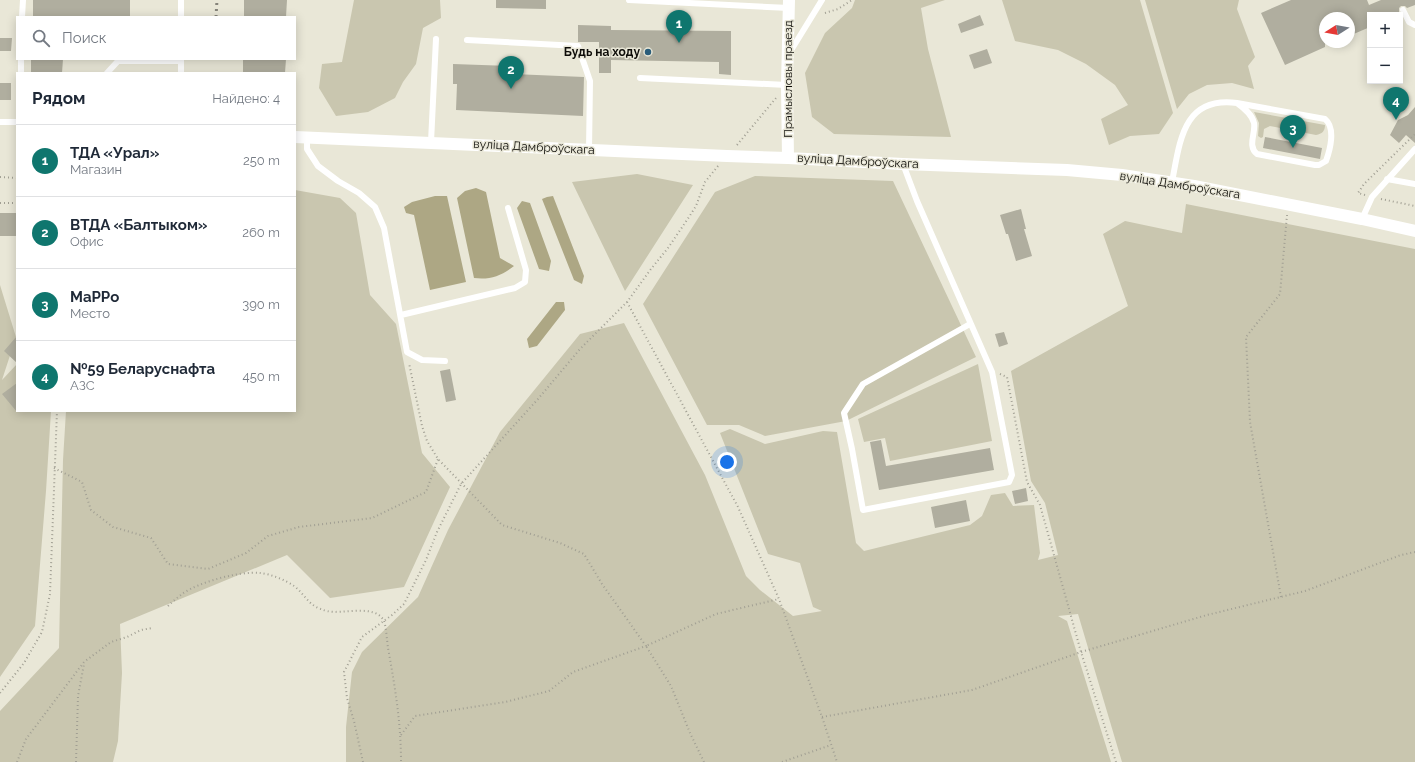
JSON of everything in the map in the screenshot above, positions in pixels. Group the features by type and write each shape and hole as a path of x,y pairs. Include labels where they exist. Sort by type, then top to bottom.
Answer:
{"street":[{"name":"Прамысловы праезд","path":"788,158 787,56 789,4"},
{"name":"вуліца Дамброўскага","path":"301,137 1067,170 1122,175 1172,182 1288,204 1415,231"}],"lane":[{"path":"22,16 23,0"},
{"path":"181,0 181,16"},
{"path":"629,0 789,4"},
{"path":"787,56 822,0"},
{"path":"1403,10 1409,22 1415,25"},
{"path":"431,142 436,39"},
{"path":"467,40 578,46 590,81 589,150"},
{"path":"21,60 21,72"},
{"path":"108,72 118,61 181,60 182,72"},
{"path":"640,78 787,85"},
{"path":"1172,182 1186,125 1192,116 1200,110 1212,104 1224,102 1237,104 1326,119 1329,123 1331,131 1326,161 1319,165 1315,165 1255,153 1252,144 1254,122 1248,112 1237,104"},
{"path":"0,122 16,122"},
{"path":"301,137 318,166 338,181 359,193 374,208 384,228 407,352 422,360 445,361"},
{"path":"1362,219 1372,197 1415,149"},
{"path":"903,164 917,201 992,372 1012,474 1009,482 863,510 844,413 863,384 970,324"},
{"path":"1387,179 1415,184"},
{"path":"401,315 515,288 524,282 526,270 508,208"}],"path":[{"path":"812,16 838,9 852,0"},
{"path":"363,762 347,698 344,672 362,637 404,604 426,560 436,532 461,484 538,399 580,349 627,302 668,248 689,217 696,206 705,182 787,85"},
{"path":"0,177 16,178"},
{"path":"0,203 16,203"},
{"path":"1281,597 1250,422 1246,337 1280,294 1288,204"},
{"path":"627,302 738,507 779,599 837,762"},
{"path":"407,352 422,426 427,442 438,459 502,525 560,542 584,554 602,584 646,646 671,686 690,734 704,762"},
{"path":"992,372 1007,377 1027,482 1040,505 1081,652 1116,762"},
{"path":"0,693 24,663 42,632 50,594 57,412"},
{"path":"54,468 82,482 91,510 113,527 151,538 168,564 208,569 246,553 268,536 299,527 372,518 379,515 426,492 438,459"},
{"path":"822,717 972,690 1081,652 1207,615 1305,591 1415,552"},
{"path":"168,606 183,594 210,581 245,573 261,573 284,580 295,587 313,606 328,612 351,612 365,610 377,614 384,620 401,735 401,762"},
{"path":"401,735 414,716 505,702 549,691 573,672 646,646 716,614 779,599"},
{"path":"17,762 26,739 84,662 111,642 127,637 140,630 152,628"},
{"path":"76,762 78,696 84,662"},
{"path":"782,762 831,745"}],"shaded area":[{"path":"354,0 440,0 441,18 423,28 416,64 403,82 395,98 368,112 336,116 319,88 322,64 342,62"},
{"path":"855,0 945,0 921,8 928,49 951,137 834,134 812,117 805,73 825,33 852,8"},
{"path":"1002,0 1140,0 1173,113 1159,134 1130,136 1109,145 1101,119 1128,105 1115,85 1086,64 1058,50 1015,41"},
{"path":"1145,0 1239,0 1237,9 1255,57 1248,66 1254,89 1232,83 1207,85 1189,94 1177,109"},
{"path":"1254,112 1325,125 1325,127 1323,132 1316,135 1270,126 1264,129 1263,137 1261,138 1258,136 1259,123"},
{"path":"637,174 693,185 625,291 572,182"},
{"path":"755,176 893,181 976,357 846,421 765,436 739,425 707,425 643,304 715,192"},
{"path":"476,188 486,192 500,258 514,266 500,275 490,278 474,278 457,198 465,191"},
{"path":"296,190 340,198 356,213 370,295 396,324 422,453 450,487 404,587 330,598 287,555 120,624 122,673 118,741 113,762 0,762 0,711 59,648 63,460 66,412 296,412"},
{"path":"435,196 447,196 466,282 430,290 414,215 406,213 404,207 412,202"},
{"path":"553,196 584,276 582,284 574,280 542,199"},
{"path":"522,201 530,203 551,261 549,271 539,269 517,208"},
{"path":"1186,204 1415,249 1415,762 1122,762 1078,614 1058,616 1067,621 1111,762 346,762 346,727 352,672 362,652 418,597 448,530 500,432 580,334 624,323 705,475 746,576 760,590 793,616 822,611 813,607 800,563 768,554 720,433 730,429 765,444 823,431 837,432 856,543 864,551 970,525 982,516 991,495 1005,493 1013,506 1034,505 1040,553 1038,560 1058,555 1045,503 1031,481 1011,371 1128,306 1103,234 1125,221 1182,233"},
{"path":"0,285 16,337 2,380 16,365 16,412 51,412 35,626 0,677"},
{"path":"556,302 564,302 565,310 537,346 529,348 527,339"},
{"path":"978,364 992,441 890,461 885,438 864,442 858,419"}],"building":[{"path":"33,0 130,0 130,16 33,16"},
{"path":"244,0 287,0 286,16 244,16"},
{"path":"496,0 546,0 546,9 496,8"},
{"path":"1291,0 1367,0 1369,5 1381,0 1415,0 1415,5 1407,8 1405,6 1401,6 1399,8 1399,12 1367,12 1367,28 1355,33 1355,12 1319,12 1319,48 1323,48 1285,65 1261,13"},
{"path":"980,15 984,25 961,33 958,24"},
{"path":"578,25 611,26 611,30 731,31 731,75 719,74 719,62 611,60 611,73 599,73 599,42 578,42"},
{"path":"0,38 12,38 11,51 0,51"},
{"path":"987,49 992,63 974,69 969,55"},
{"path":"31,60 63,60 62,72 31,72"},
{"path":"243,60 286,60 285,72 243,72"},
{"path":"453,64 513,66 513,74 584,77 583,116 456,110 457,84 453,84"},
{"path":"0,83 11,83 11,100 0,100"},
{"path":"1415,107 1415,143 1406,135 1399,143 1390,135 1398,120 1408,115"},
{"path":"1265,137 1322,148 1320,159 1263,148"},
{"path":"1021,209 1026,229 1024,229 1032,256 1016,261 1008,234 1006,234 1000,215"},
{"path":"0,213 16,213 16,236 0,236"},
{"path":"1004,332 1008,344 999,347 995,334"},
{"path":"16,337 16,362 4,351"},
{"path":"450,369 456,400 446,402 440,371"},
{"path":"16,384 16,411 2,394"},
{"path":"881,440 886,466 990,448 994,470 879,490 870,442"},
{"path":"1026,488 1028,501 1015,504 1012,491"},
{"path":"966,500 970,521 935,528 931,507"}],"railway":[{"path":"216,16 217,0"}],"place":[{"name":"ТДА «Урал»","path":"679,43"},
{"name":"Будь на ходу","path":"648,52"},
{"name":"ВТДА «Балтыком»","path":"511,89"},
{"name":"№59 Беларуснафта","path":"1396,120"},
{"name":"МаРРо","path":"1293,148"}]}
